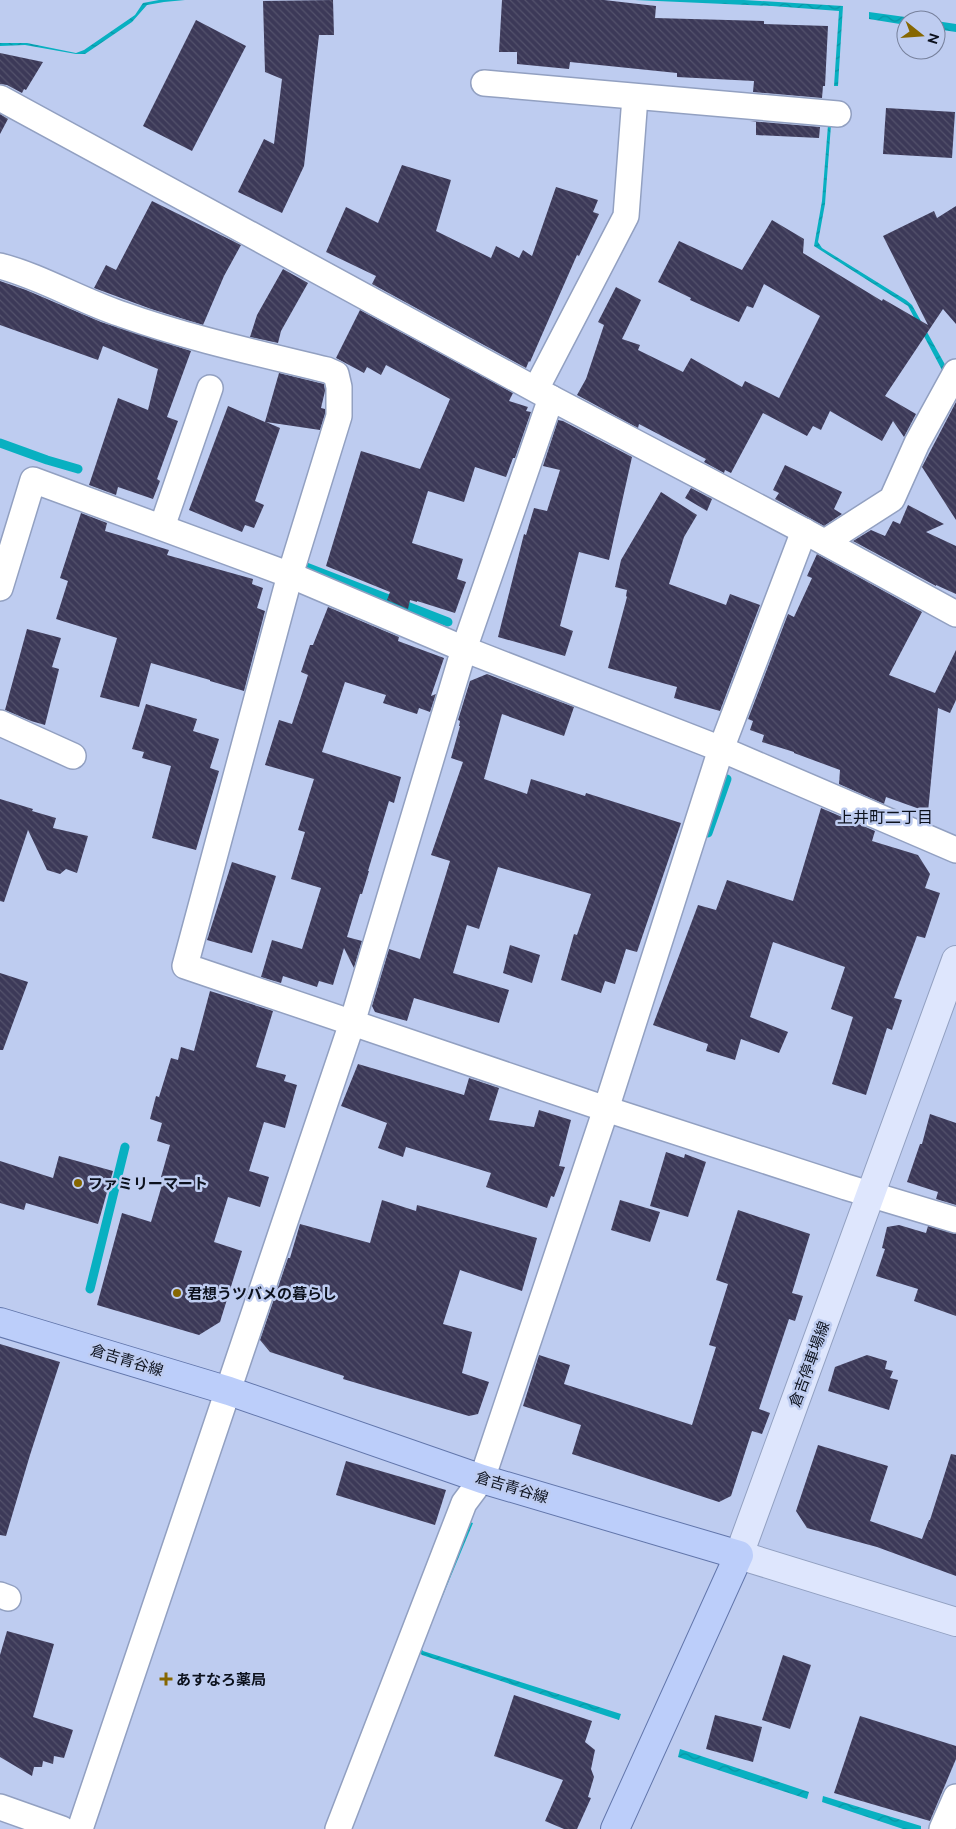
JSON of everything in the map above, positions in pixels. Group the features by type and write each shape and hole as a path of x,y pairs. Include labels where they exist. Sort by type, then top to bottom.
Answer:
{"main road":[{"name":"倉吉停車場線","path":"739,1555 956,960"},
{"name":"倉吉青谷線","path":"0,1322 229,1391 482,1479 739,1555"},
{"path":"615,1829 739,1555 956,1622"}],"street":[{"path":"484,83 838,114"},
{"path":"80,1829 352,1023 543,393 626,216 635,97"},
{"path":"0,98 543,393 814,536 956,614"},
{"path":"0,266 26,273 104,308 164,329 327,370 336,374 339,386 339,416 290,575 184,966 606,1109 956,1220"},
{"path":"338,1829 464,1503 482,1479 606,1109 721,749 814,536 892,499 917,443 956,372"},
{"path":"162,527 210,388"},
{"path":"0,588 33,480 290,575 464,649 721,749 956,850"},
{"path":"0,723 73,756"},
{"path":"942,1829 956,1797"},
{"path":"0,1807 62,1829"}],"water":[{"path":"159,0 185,0 147,5 132,22 85,54 76,54 25,45 0,46 0,43 27,43 76,53 84,50 135,15 143,3"},
{"path":"635,0 744,0 843,6 838,86 834,86 839,11"},
{"path":"869,12 896,16 896,23 869,19"},
{"path":"946,22 956,24 956,32 946,30"},
{"path":"828,125 831,125 825,204 818,242 822,248 912,305 948,370 943,372 908,306 814,246 822,201"},
{"path":"469,1522 473,1523 421,1648 423,1651 621,1714 619,1720 422,1655 417,1650"},
{"path":"680,1749 809,1792 807,1799 678,1757"},
{"path":"823,1796 921,1826 921,1829 903,1829 822,1802"}],"building":[{"path":"333,0 334,35 319,35 304,166 282,213 238,192 264,139 274,144 282,79 265,72 263,1"},
{"path":"502,0 604,0 656,6 655,18 764,21 764,24 828,26 825,86 823,86 822,98 753,92 754,81 677,77 677,73 570,62 569,69 517,64 517,52 499,52"},
{"path":"196,20 246,46 192,151 143,126"},
{"path":"0,53 43,62 26,90 24,89 22,93 7,85 0,84"},
{"path":"886,108 955,112 952,158 883,154"},
{"path":"0,114 8,119 0,134"},
{"path":"750,121 820,127 819,138 756,135 756,122"},
{"path":"402,165 451,180 436,231 491,258 496,246 519,258 523,250 532,256 556,187 598,200 593,212 599,214 579,256 577,255 526,368 372,284 376,276 326,252 346,207 378,223"},
{"path":"152,201 241,245 224,276 203,325 151,309 94,288 106,265 116,270"},
{"path":"956,206 956,324 943,309 885,396 916,414 904,437 893,421 882,441 830,411 821,430 813,426 807,436 763,413 731,473 725,470 724,473 704,462 706,459 639,424 638,428 577,395 586,379 604,325 598,322 616,287 641,300 622,339 640,345 638,350 683,372 691,358 742,387 745,381 779,398 820,316 764,284 753,308 747,306 739,322 690,300 691,298 658,282 679,241 742,270 772,220 804,239 803,253 882,301 883,299 928,325 883,236 934,211 937,218"},
{"path":"283,269 308,283 281,331 278,343 250,337 257,315"},
{"path":"0,281 101,322 191,351 167,417 178,421 157,479 160,481 153,499 118,487 116,495 89,485 118,398 148,410 158,369 103,346 98,360 0,325"},
{"path":"360,310 513,393 509,401 528,407 526,411 531,412 515,458 513,458 506,477 475,467 464,502 428,491 412,543 463,559 457,579 466,582 455,613 410,600 408,609 387,600 390,592 326,566 361,451 420,469 450,399 386,365 381,375 367,367 364,373 336,358"},
{"path":"279,373 324,384 325,391 321,408 325,409 325,414 320,430 266,422 280,428 255,501 264,505 254,528 245,525 242,532 189,510 228,406 265,422"},
{"path":"956,402 956,520 922,467"},
{"path":"558,420 632,457 609,560 579,552 560,626 573,631 565,656 498,637 524,534 526,535 534,508 547,511 560,470 543,466"},
{"path":"785,465 842,492 834,509 842,514 824,526 775,499 779,493 773,490"},
{"path":"691,488 712,499 707,511 685,498"},
{"path":"661,492 697,515 684,537 669,584 726,605 730,594 760,605 720,711 674,698 677,687 608,668 627,597 627,590 615,587 621,560"},
{"path":"908,505 944,524 926,532 956,546 956,594 936,586 853,541 871,530 885,536 893,521 900,524"},
{"path":"81,513 107,523 105,531 169,550 167,555 253,579 252,584 263,588 257,608 265,611 244,691 151,663 139,707 100,697 117,638 56,619 68,581 60,578"},
{"path":"817,554 922,612 889,675 935,693 956,650 956,700 950,713 938,708 928,812 886,797 884,804 839,784 840,770 762,742 764,735 750,730 753,721 748,719 788,614 794,617 812,578 807,576"},
{"path":"328,607 399,637 398,641 444,658 431,696 436,694 430,712 419,708 417,714 383,703 386,695 345,682 322,752 401,777 394,803 389,801 362,894 360,894 347,937 362,941 354,968 344,948 333,985 319,981 317,987 283,976 281,983 261,977 272,940 302,949 321,888 291,879 305,832 298,830 314,779 265,765 279,720 292,724 308,675 301,672 310,645 313,645"},
{"path":"27,629 61,638 52,667 59,669 45,725 5,710"},
{"path":"487,674 574,707 564,736 502,714 484,779 527,794 531,779 585,796 586,793 681,823 637,952 626,949 615,984 605,981 601,993 561,980 574,934 577,935 591,894 498,867 479,929 467,925 453,973 509,990 499,1023 414,998 407,1021 375,1012 372,1006 389,949 420,959 450,861 431,855 463,762 451,758 460,726 460,721 458,720 470,681"},
{"path":"146,704 197,719 193,731 219,739 210,768 219,771 196,850 152,838 171,766 142,758 144,752 132,749"},
{"path":"0,799 56,818 53,828 88,836 77,873 66,869 60,874 47,870 28,830 4,902 0,901"},
{"path":"821,808 875,831 872,841 918,855 930,874 925,888 940,893 925,938 917,936 894,998 902,1000 892,1030 887,1028 866,1095 832,1084 853,1017 831,1009 845,967 773,942 750,1017 788,1032 779,1053 741,1039 735,1060 706,1051 708,1044 653,1025 698,905 716,910 727,880 793,901"},
{"path":"232,862 276,876 252,953 207,940"},
{"path":"510,945 540,955 532,983 503,973"},
{"path":"0,973 28,982 3,1050 0,1050"},
{"path":"210,991 273,1011 256,1067 286,1075 284,1081 297,1085 285,1128 264,1122 249,1171 269,1177 260,1207 228,1197 214,1242 242,1251 220,1322 199,1335 97,1305 122,1213 151,1222 164,1178 161,1177 170,1145 157,1141 162,1123 150,1119 156,1096 159,1097 171,1058 178,1060 181,1047 194,1051"},
{"path":"358,1064 464,1095 469,1078 499,1088 489,1120 534,1127 539,1110 571,1120 559,1166 565,1167 554,1197 551,1196 547,1208 486,1187 491,1173 406,1147 403,1157 378,1148 387,1123 341,1106"},
{"path":"930,1114 956,1123 956,1205 936,1199 938,1192 907,1182 920,1144 922,1144"},
{"path":"666,1152 684,1158 685,1154 706,1162 688,1217 650,1206"},
{"path":"59,1156 113,1171 98,1224 26,1203 24,1210 0,1203 0,1161 53,1178"},
{"path":"382,1200 416,1211 417,1205 537,1238 522,1291 460,1270 443,1324 472,1332 462,1373 489,1382 478,1414 469,1416 343,1379 344,1376 270,1352 260,1340 288,1258 290,1258 300,1224 370,1243"},
{"path":"620,1200 660,1212 650,1242 611,1230"},
{"path":"738,1210 810,1234 792,1293 803,1296 795,1321 789,1319 759,1409 770,1413 762,1434 752,1431 731,1496 719,1502 572,1454 581,1425 523,1406 539,1355 570,1365 564,1384 692,1425 716,1347 709,1345 728,1284 716,1280"},
{"path":"899,1225 926,1233 928,1226 956,1234 956,1316 914,1301 918,1289 876,1276 885,1249 882,1248 887,1227"},
{"path":"0,1344 60,1362 6,1536 0,1535"},
{"path":"867,1355 887,1361 885,1369 893,1371 890,1378 898,1380 889,1410 828,1391 835,1367"},
{"path":"818,1445 888,1466 870,1521 922,1539 951,1454 956,1455 956,1576 877,1547 807,1528 796,1511"},
{"path":"346,1461 446,1490 435,1525 336,1495"},
{"path":"7,1631 54,1644 33,1717 73,1730 64,1758 54,1756 53,1764 43,1761 42,1767 34,1767 32,1776 0,1757 0,1655"},
{"path":"783,1655 811,1665 790,1729 762,1720"},
{"path":"514,1695 592,1721 585,1742 595,1750 591,1769 594,1777 588,1797 591,1798 577,1829 564,1829 545,1821 563,1780 494,1756"},
{"path":"715,1715 762,1727 753,1762 706,1749"},
{"path":"860,1716 956,1746 956,1759 930,1821 834,1793"}],"waterway":[{"path":"0,443 78,469"},
{"path":"306,567 448,622"},
{"path":"708,833 727,779"},
{"path":"90,1289 125,1147"}],"place":[{"name":"ファミリーマート","path":"78,1183"},
{"name":"君想うツバメの暮らし","path":"177,1293"},
{"name":"あすなろ薬局","path":"166,1679"}],"district":[{"name":"上井町二丁目","path":"885,817"}]}
